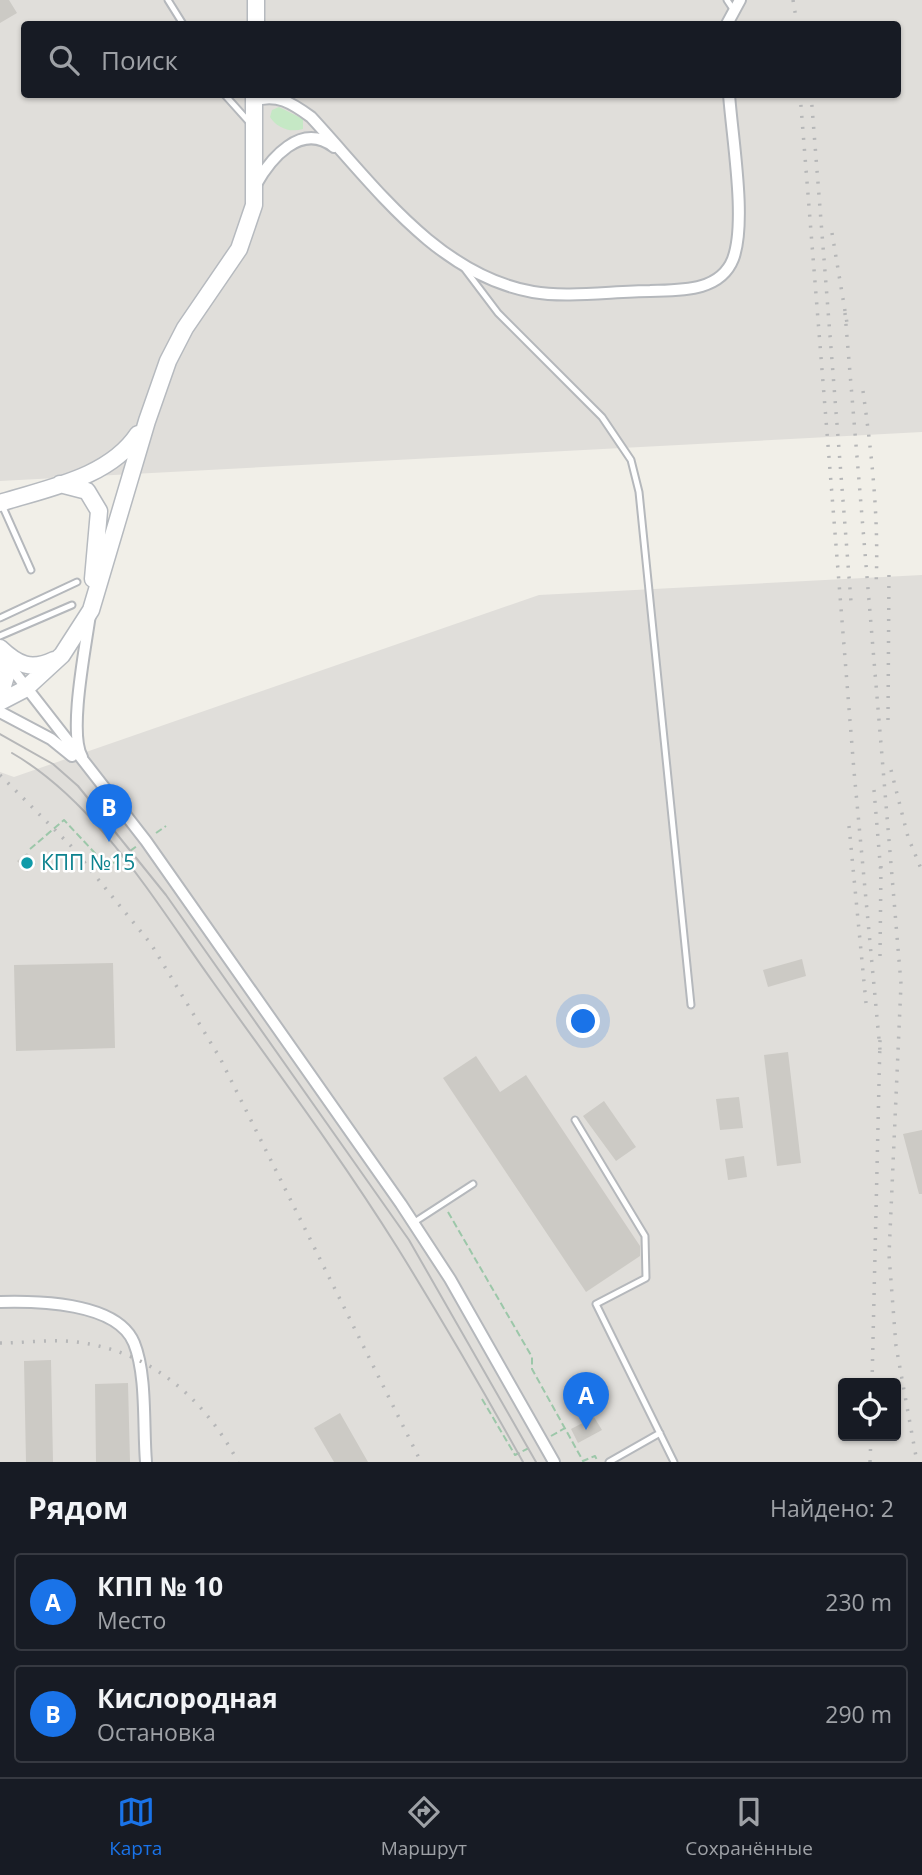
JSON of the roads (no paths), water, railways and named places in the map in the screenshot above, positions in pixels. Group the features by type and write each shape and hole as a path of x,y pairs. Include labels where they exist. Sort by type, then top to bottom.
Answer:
{"street":[{"path":"256,0 256,21"},
{"path":"728,21 733,3"},
{"path":"0,702 25,689 62,655 91,610 147,421 168,361 185,328 239,249 254,205 254,98"},
{"path":"277,98 311,117"},
{"path":"292,98 411,226 460,263 503,286 537,293 681,290 707,285 722,276 733,261 740,237 729,98"},
{"path":"255,186 278,152 310,138 328,143 353,162"},
{"path":"1,503 60,484 108,464 127,452 147,421"},
{"path":"60,484 87,491 99,511 77,736 78,751 88,769"},
{"path":"0,651 15,662 28,667 43,665 62,655"},
{"path":"0,651 25,689 146,841 413,1223 450,1279 554,1462"},
{"path":"0,661 6,676 0,696"},
{"path":"0,712 51,739 88,769"},
{"path":"0,1302 47,1301 107,1317 132,1339 139,1360 146,1462"}],"lane":[{"path":"168,0 181,21"},
{"path":"228,98 254,126"},
{"path":"460,263 498,313 602,417 631,460 639,492 691,1005"},
{"path":"1,503 31,570"},
{"path":"0,618 77,582"},
{"path":"0,636 72,605"},
{"path":"575,1120 645,1236 646,1278 596,1304 660,1433 671,1461"},
{"path":"413,1223 473,1184"},
{"path":"609,1462 660,1433"}],"tram line":[{"path":"0,734 53,764 78,786 166,895 409,1240 536,1462"},
{"path":"12,753 43,774 71,798 98,826 147,888 375,1213 446,1327 523,1462"}],"railway":[{"path":"793,0 796,21"},
{"path":"800,98 854,771 880,1050"},
{"path":"811,98 851,602"},
{"path":"832,233 847,323"},
{"path":"845,313 901,984 889,1255 896,1346 917,1462"},
{"path":"863,391 874,488 876,586"},
{"path":"888,720 889,568"},
{"path":"891,770 908,837 922,871"},
{"path":"0,775 71,846 151,944 220,1058 421,1462"},
{"path":"874,790 881,874"},
{"path":"849,826 866,1003"},
{"path":"880,956 881,865"},
{"path":"872,1378 880,1040"},
{"path":"0,1343 65,1341 94,1345 120,1352 145,1364 168,1378 207,1415 238,1462"},
{"path":"870,1462 871,1441"}],"place":[{"name":"Кислородная","path":"109,842"},
{"name":"КПП №15","path":"27,863"},
{"name":"КПП № 10","path":"586,1430"}]}
